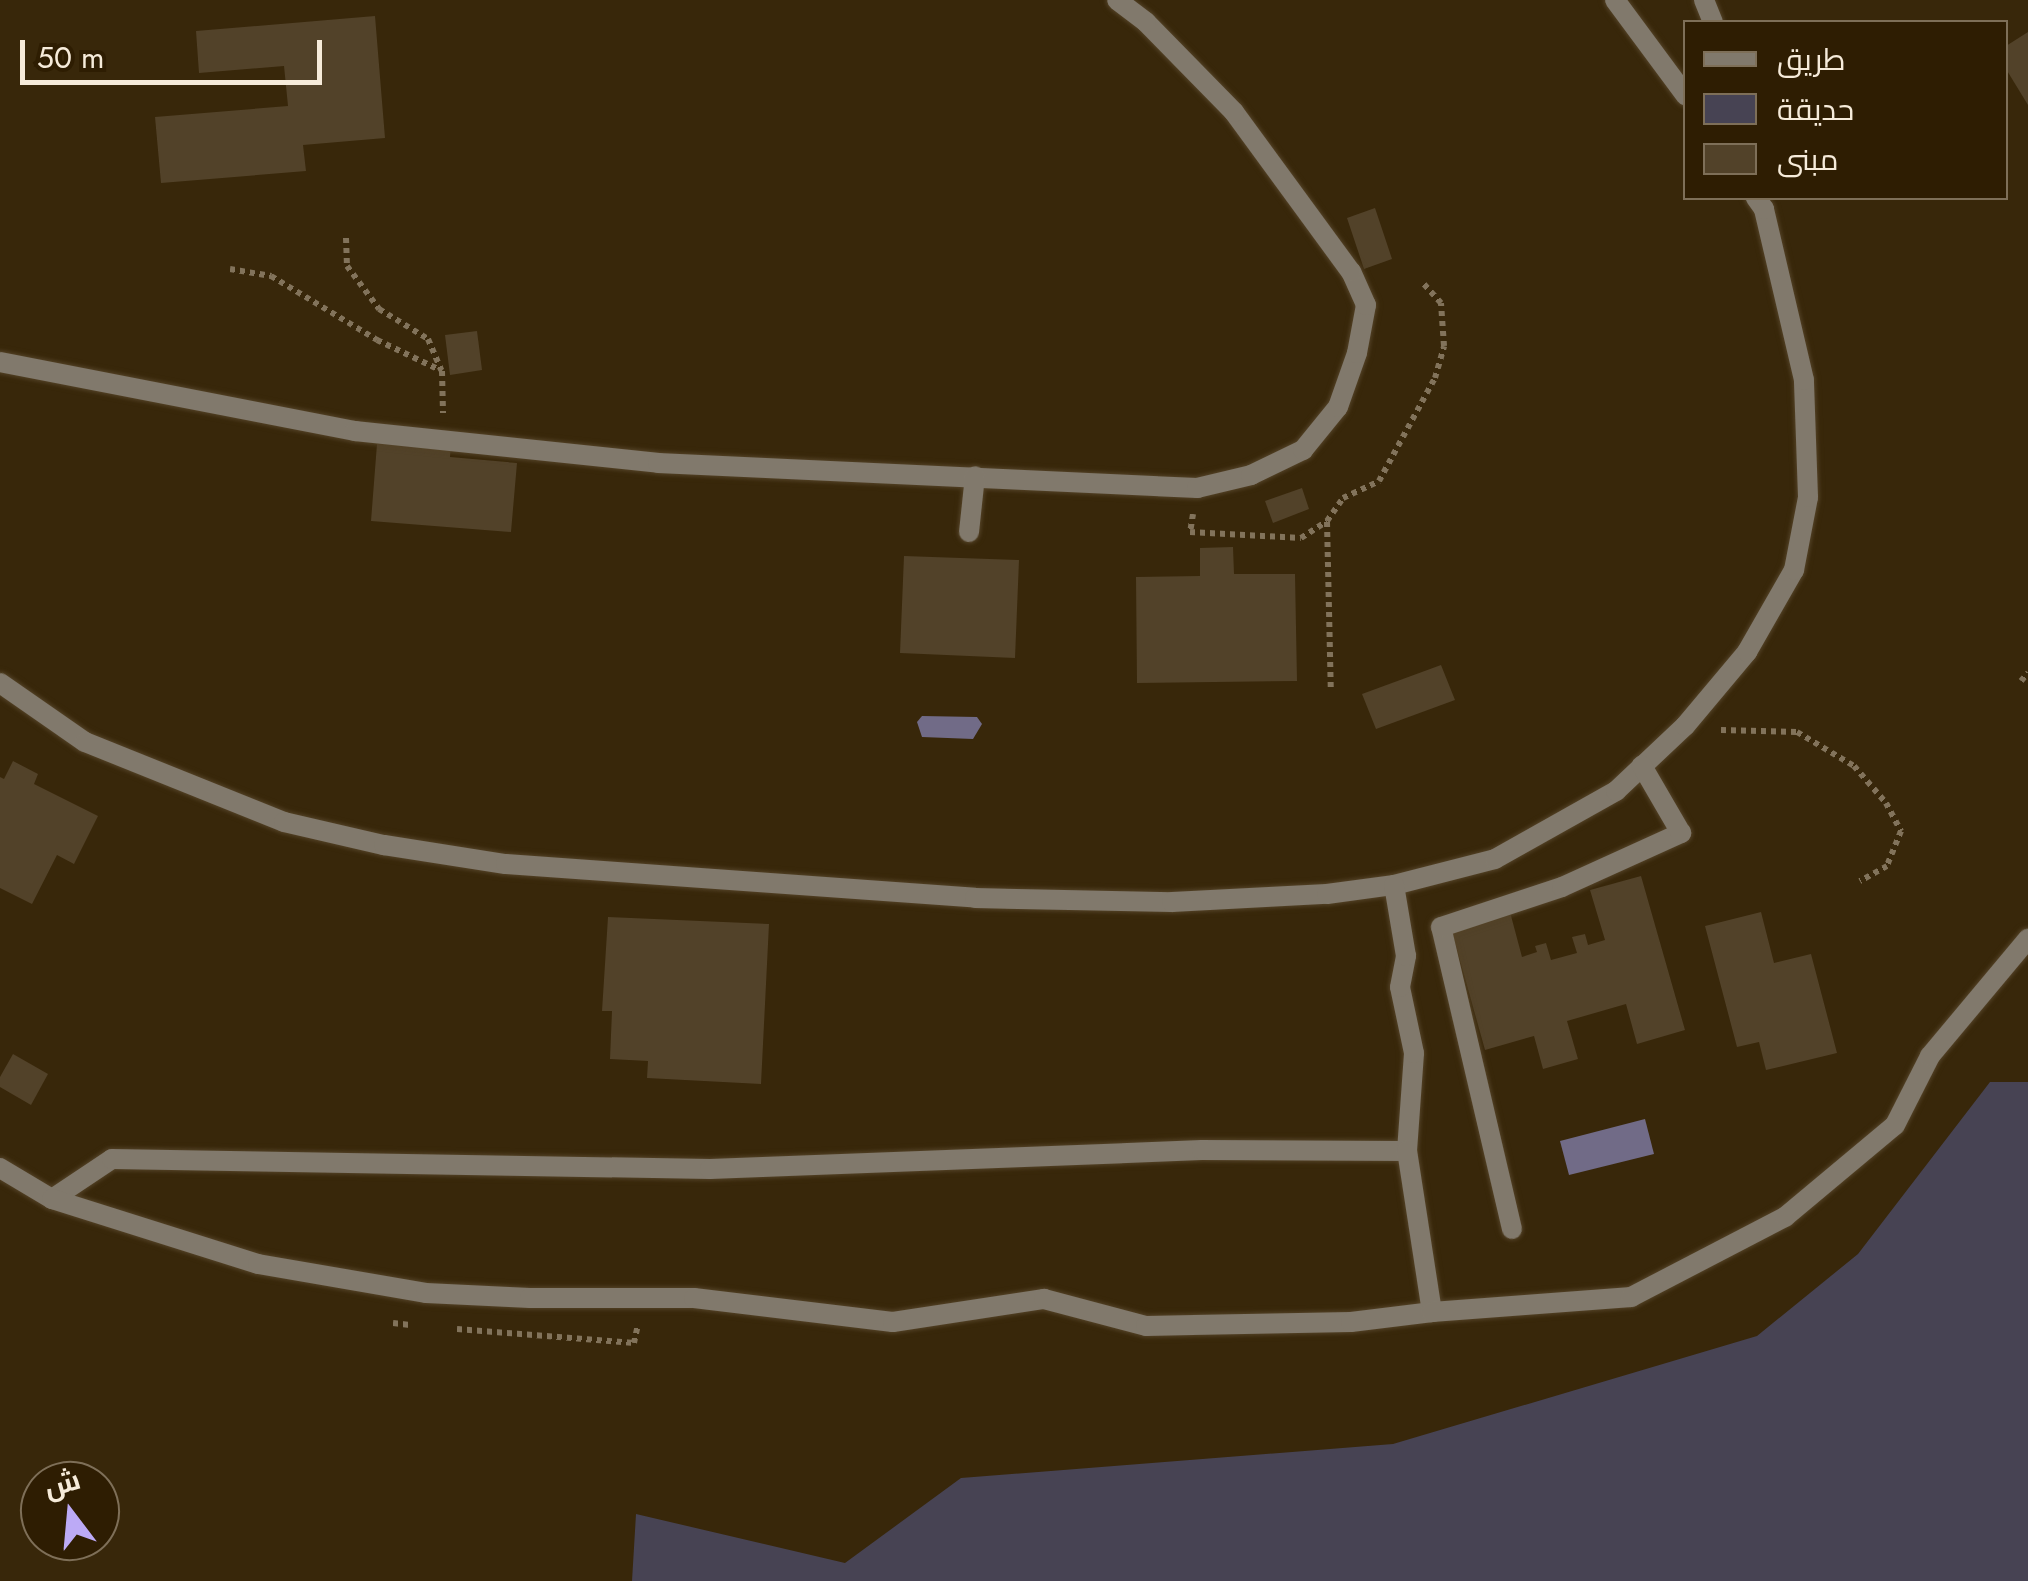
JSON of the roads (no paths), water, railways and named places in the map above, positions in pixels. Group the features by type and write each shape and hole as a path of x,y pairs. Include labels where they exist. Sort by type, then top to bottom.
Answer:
{"street":[{"path":"0,362 356,430 658,463 1196,488 1251,475 1303,450 1338,407 1358,353 1366,304 1351,272 1234,112 1146,22 1118,0"},
{"path":"1616,0 1683,92"},
{"path":"0,683 85,742 284,822 384,845 488,861 975,898 1172,902 1327,894 1394,885 1495,860 1616,790 1685,726 1747,652 1794,570 1808,497 1804,380 1761,201"},
{"path":"969,532 976,476"},
{"path":"1512,1229 1441,928 1562,887 1681,833 1642,766"},
{"path":"1394,885 1406,956 1400,987 1414,1053 1406,1151 1432,1312"},
{"path":"0,1168 52,1198 258,1264 426,1292 530,1298 694,1298 893,1322 1044,1299 1146,1326 1351,1322 1631,1297 1785,1218 1894,1125 1930,1056 2028,939"},
{"path":"52,1198 112,1159 710,1169 1202,1150 1406,1151"}]}
